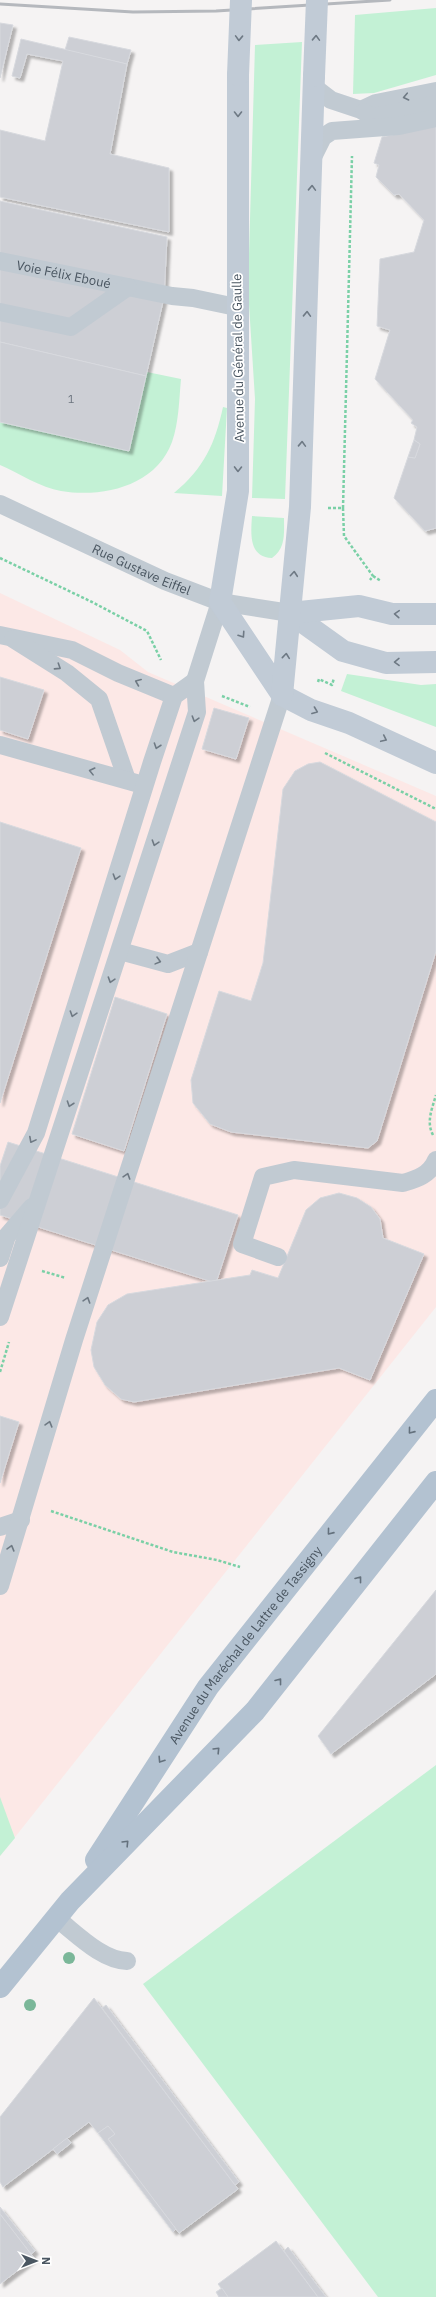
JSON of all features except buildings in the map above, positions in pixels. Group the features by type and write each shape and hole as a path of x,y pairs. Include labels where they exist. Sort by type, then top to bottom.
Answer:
{"main road":[{"name":"Avenue du Général de Gaulle","path":"220,602 237,505 239,421 236,307 238,75 241,0"},
{"path":"282,695 300,507 318,0"},
{"path":"220,602 282,695 311,710 349,723 436,763"},
{"path":"290,613 359,606 392,614 436,614"},
{"path":"290,613 344,651 386,663 436,662"},
{"name":"Avenue du Maréchal de Lattre de Tassigny","path":"70,1901 208,1687 436,1400"},
{"name":"Avenue du Maréchal de Lattre de Tassigny","path":"0,1987 70,1901 255,1711 436,1482"}],"lane":[{"path":"314,82 331,100 361,110 372,117 436,104"},
{"path":"361,110 376,103 436,91"},
{"path":"313,157 323,137 332,131 399,126 436,118"},
{"name":"Voie Félix Eboué","path":"0,260 128,287 236,307"},
{"name":"Voie Félix Eboué","path":"0,312 71,327 128,287"},
{"name":"Rue Gustave Eiffel","path":"0,504 165,581 220,602 290,613"},
{"path":"0,1317 197,712 195,681 220,602"},
{"path":"7,637 72,650 118,674 174,696"},
{"path":"7,637 68,674 99,699 127,780"},
{"path":"0,1200 36,1134 144,786 174,696 195,681"},
{"path":"0,1586 92,1286 282,695"},
{"path":"0,745 144,786"},
{"path":"120,951 168,964 199,952"},
{"path":"64,1042 81,1072"},
{"path":"278,1257 242,1244 263,1177 294,1170 403,1183 420,1178 434,1165 436,1160"},
{"path":"0,1258 7,1236 38,1200"},
{"path":"0,1527 24,1511"},
{"path":"56,1918 100,1951 118,1960 127,1961"}],"path":[{"path":"352,155 343,508 344,536 372,576 367,585"},
{"path":"322,508 343,508"},
{"path":"0,558 92,602 147,631 161,660"},
{"path":"317,686 319,679 332,685 336,673"},
{"path":"216,693 252,708"},
{"path":"325,753 436,809"},
{"path":"436,1095 429,1119 430,1128 436,1138"},
{"path":"37,1269 92,1286"},
{"path":"24,1511 173,1552 217,1560 240,1567"}],"shaded area":[{"path":"0,593 120,650 148,672 436,796 436,1307 0,1856"}],"green space":[{"path":"436,8 436,75 374,93 353,94 355,15"},
{"path":"302,42 285,499 252,498 255,399 248,289 255,45"},
{"path":"147,372 181,379 177,419 172,442 164,457 154,469 141,479 126,486 110,490 77,493 46,487 0,465 0,422 129,450"},
{"path":"223,407 227,408 222,496 174,493 201,465 212,444"},
{"path":"252,516 284,518 284,535 282,545 277,554 272,558 264,557 255,549 251,530"},
{"path":"347,674 421,685 436,684 436,727 341,691"},
{"path":"436,1765 436,2297 378,2297 143,1984"},
{"path":"0,1797 15,1838 0,1856"}],"railway":[{"path":"0,4 133,12 216,11 390,0"}]}
